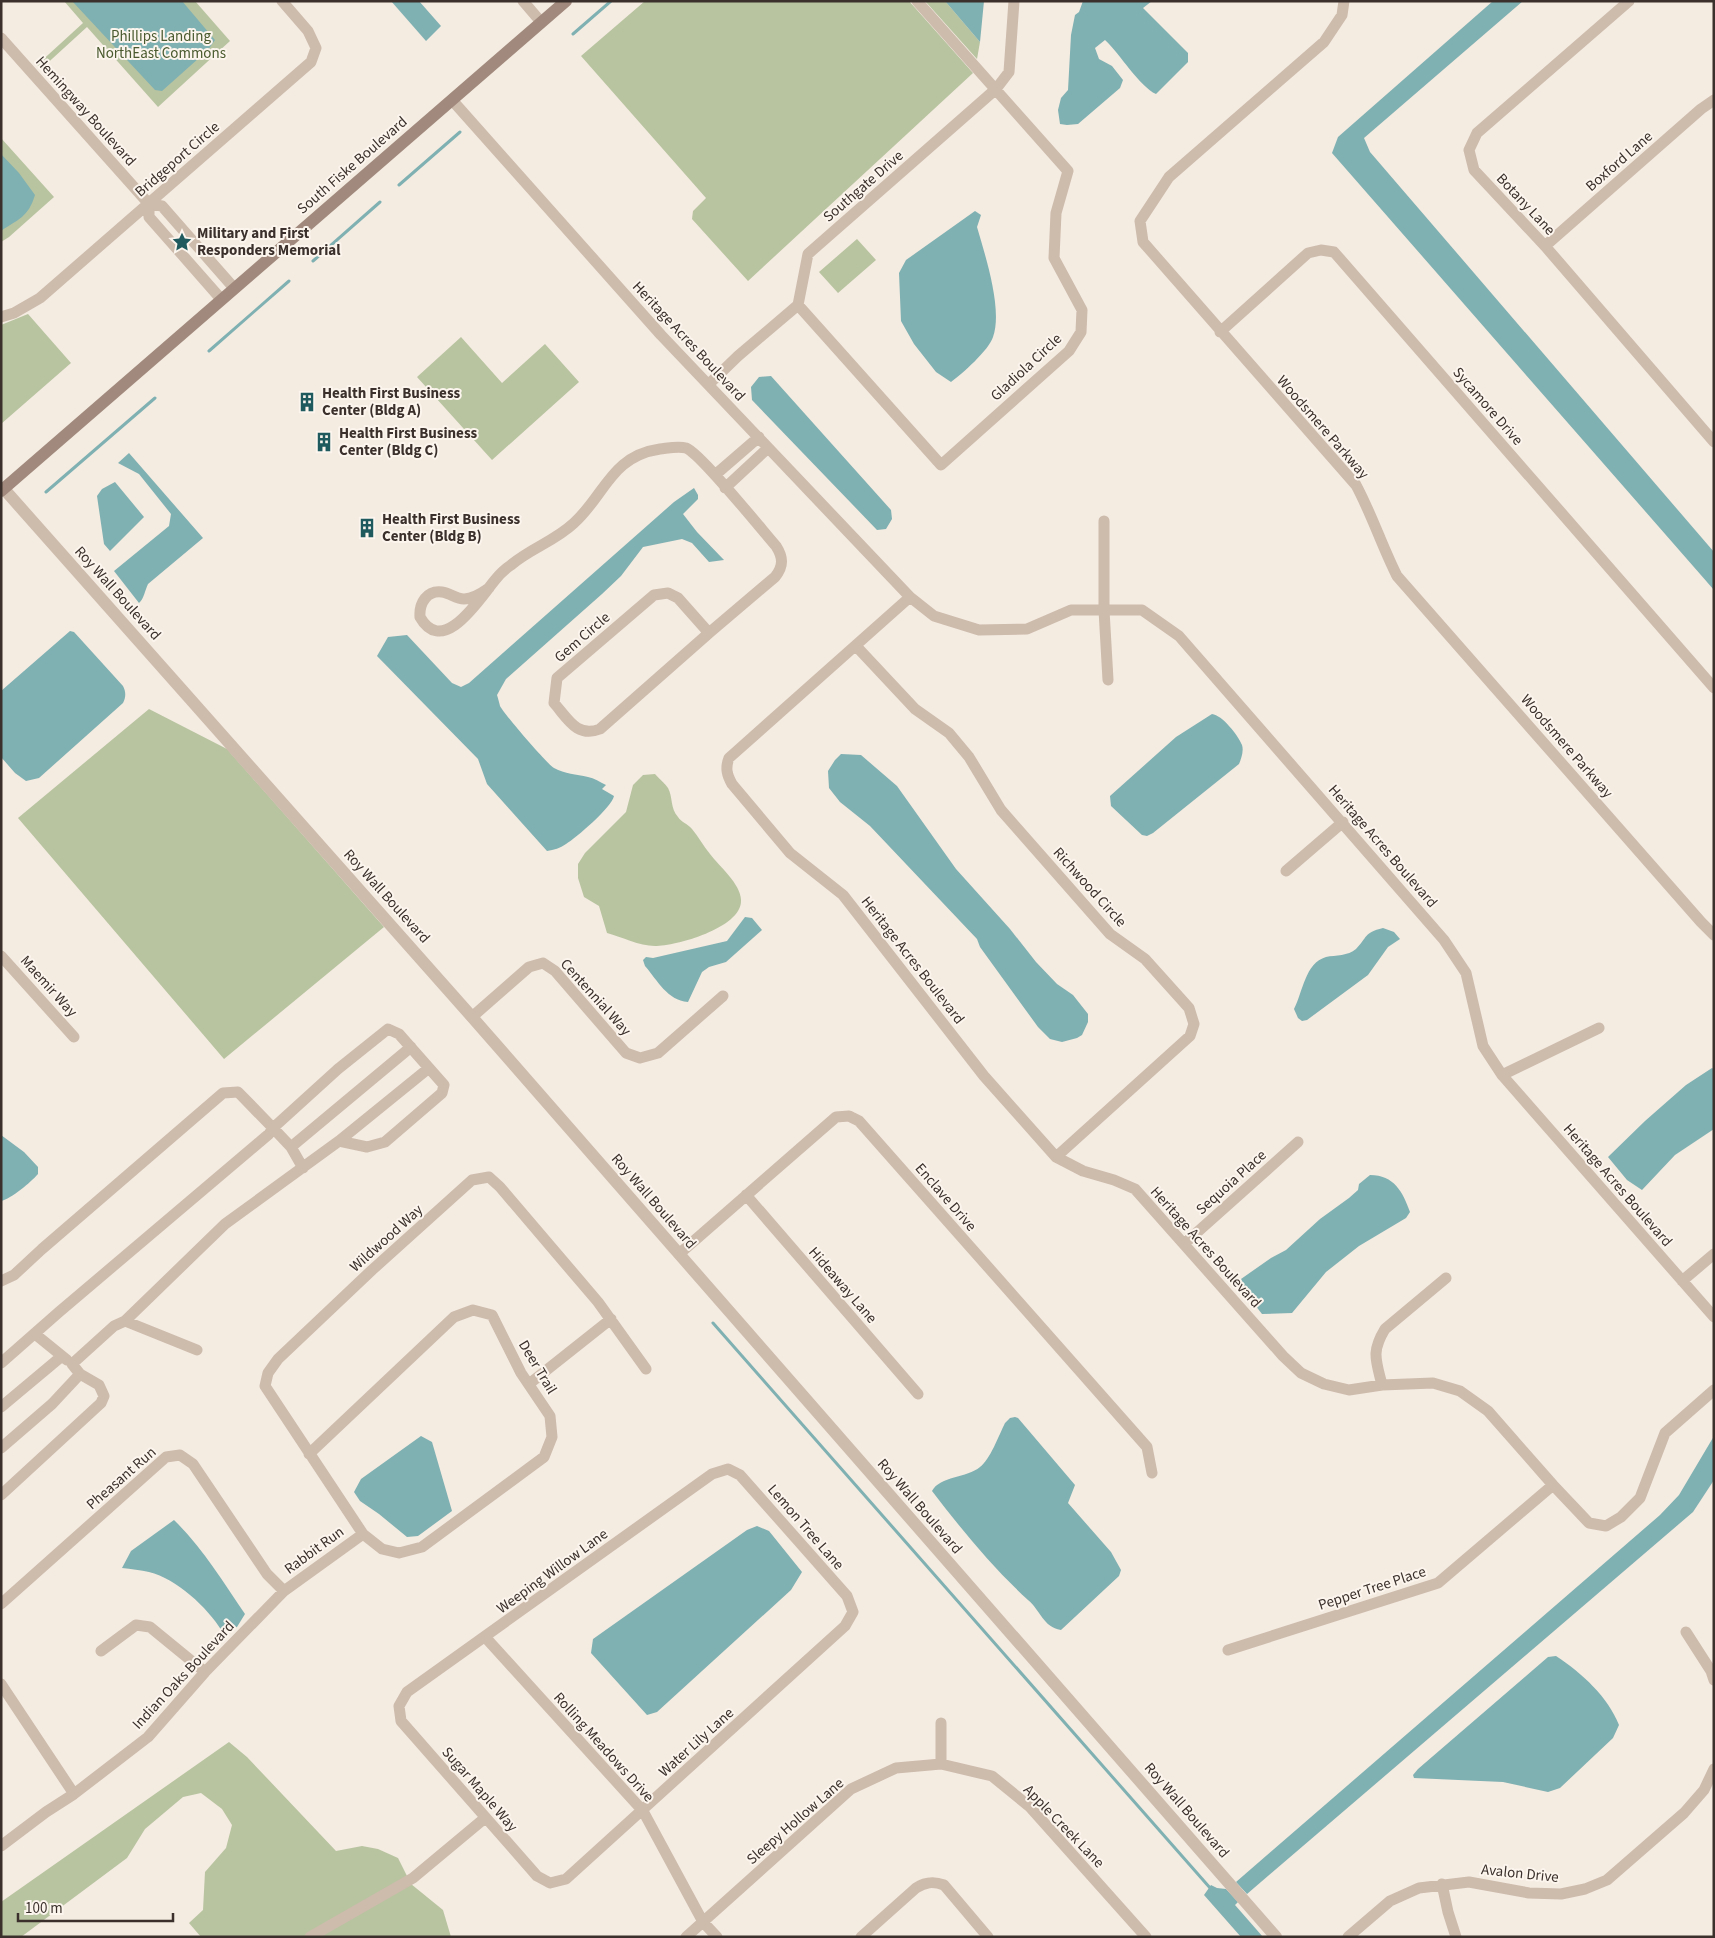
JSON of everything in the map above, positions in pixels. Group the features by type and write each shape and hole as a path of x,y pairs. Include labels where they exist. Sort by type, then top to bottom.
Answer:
{"main road":[{"name":"South Fiske Boulevard","path":"3,490 566,1"}],"street":[{"name":"Bridgeport Circle","path":"1,317 14,313 40,298 311,62 316,48 308,32 282,1"},
{"path":"523,1 541,22"},
{"path":"918,1 996,90"},
{"name":"Southgate Drive","path":"798,305 808,254 996,90 1009,72 1014,1"},
{"name":"Woodsmere Parkway","path":"1344,1 1342,15 1324,42 1169,177 1140,221 1142,242 1356,486 1372,515 1385,551 1397,576 1694,915 1714,935"},
{"name":"Botany Lane","path":"1629,1 1477,133 1469,150 1474,170 1545,246 1714,442"},
{"name":"Hemingway Boulevard","path":"1,38 149,204 162,206 234,288"},
{"name":"Gladiola Circle","path":"798,305 941,465 1069,351 1081,332 1082,310 1054,258 1056,213 1068,171 996,90"},
{"name":"Heritage Acres Boulevard","path":"452,100 661,335 910,597 934,616 979,630 1027,629 1071,610 1142,610 1179,636 1444,940 1466,973 1483,1046 1502,1075 1714,1317"},
{"name":"Boxford Lane","path":"1545,246 1701,109 1714,100"},
{"name":"Hemingway Boulevard","path":"149,204 149,217 221,300"},
{"name":"Sycamore Drive","path":"1220,332 1308,253 1321,250 1334,252 1713,686"},
{"path":"709,384 738,356 798,305"},
{"path":"715,476 759,438"},
{"name":"Gem Circle","path":"489,588 520,557 560,535 574,524 584,514 614,472 640,454 676,447 687,448 699,458 776,546 781,554 780,572 600,729 590,733 578,730 554,703 557,678 654,595 668,593 678,598 709,633"},
{"path":"725,488 768,448"},
{"name":"Roy Wall Boulevard","path":"3,490 472,1016 1276,1937"},
{"path":"1104,521 1104,610 1108,680"},
{"path":"489,588 467,616 445,629 431,629 420,617 422,602 431,594 442,592 464,599 476,596 489,588"},
{"name":"Heritage Acres Boulevard","path":"910,597 738,748 729,758 726,765 728,776 732,784 790,853 843,895 984,1076 1056,1157 1083,1172 1114,1180 1135,1189 1283,1356 1301,1373 1324,1384 1349,1390 1382,1385 1433,1383 1460,1392 1488,1411 1553,1485 1589,1522 1606,1526 1621,1517 1640,1498 1665,1433 1714,1390"},
{"name":"Richwood Circle","path":"856,646 915,709 949,733 968,757 1001,810 1110,934 1145,959 1189,1008 1194,1024 1190,1036 1056,1157"},
{"path":"1286,871 1342,822"},
{"name":"Maemir Way","path":"1,956 74,1037"},
{"name":"Centennial Way","path":"472,1016 529,967 543,963 555,971 626,1053 640,1058 658,1052 723,996"},
{"path":"1502,1075 1599,1028"},
{"path":"1,1363 269,1134 273,1128 338,1069 388,1029 399,1034 444,1085 442,1093 385,1142 367,1147 339,1141"},
{"path":"291,1147 411,1047"},
{"path":"72,1364 114,1326 124,1321 225,1224 339,1141 430,1068"},
{"path":"1,1281 14,1275 223,1093 238,1092 291,1147 303,1168"},
{"name":"Enclave Drive","path":"679,1254 836,1116 849,1116 859,1121 1147,1447 1152,1473"},
{"name":"Sequoia Place","path":"1184,1244 1298,1142"},
{"name":"Wildwood Way","path":"363,1534 265,1386 268,1373 278,1359 372,1270 472,1180 489,1177 500,1187 610,1319 646,1369"},
{"name":"Hideaway Lane","path":"746,1196 918,1394"},
{"path":"1682,1282 1714,1254"},
{"path":"1382,1385 1375,1353 1379,1339 1385,1329 1446,1278"},
{"name":"Deer Trail","path":"309,1454 454,1316 473,1310 492,1315 521,1373 550,1416 552,1437 544,1457 422,1547 399,1553 382,1550 363,1534"},
{"path":"529,1384 610,1319"},
{"path":"124,1321 197,1350"},
{"path":"1,1495 101,1404 104,1396 99,1385 80,1374 72,1364 35,1334"},
{"path":"1,1407 62,1356"},
{"path":"1,1448 52,1404 80,1374"},
{"name":"Pheasant Run","path":"1,1604 166,1457 180,1455 193,1464 267,1574 284,1590"},
{"name":"Lemon Tree Lane","path":"728,1469 740,1476 847,1596 853,1612"},
{"name":"Weeping Willow Lane","path":"399,1706 407,1692 486,1638 712,1474 728,1469"},
{"name":"Pepper Tree Place","path":"1228,1650 1438,1582 1553,1485"},
{"name":"Rabbit Run","path":"284,1590 363,1534"},
{"name":"Indian Oaks Boulevard","path":"1,1846 46,1812 74,1794 148,1737 205,1672 284,1590"},
{"name":"Water Lily Lane","path":"550,1884 566,1878 643,1810 845,1626 853,1612"},
{"path":"101,1651 136,1625 150,1627 205,1672"},
{"path":"1686,1632 1711,1671 1714,1680"},
{"name":"Rolling Meadows Drive","path":"486,1638 643,1810 703,1922 717,1937"},
{"path":"1,1684 74,1794"},
{"name":"Sugar Maple Way","path":"399,1706 401,1721 537,1876 550,1884"},
{"path":"941,1724 942,1764"},
{"name":"Sleepy Hollow Lane","path":"686,1937 851,1789 896,1768 942,1764"},
{"name":"Apple Creek Lane","path":"942,1764 992,1776 1030,1807 1146,1937"},
{"name":"Avalon Drive","path":"1348,1937 1390,1900 1419,1888 1468,1882 1529,1892 1561,1894 1585,1889 1606,1880 1684,1813 1704,1790 1714,1769"},
{"path":"310,1937 413,1878 485,1818"},
{"path":"861,1937 916,1888 924,1883 933,1882 944,1885 988,1937"},
{"path":"1442,1884 1456,1937"}],"green space":[{"name":"Phillips Landing NorthEast Commons","path":"64,1 195,1 230,41 158,107 87,27 41,69 37,65 83,23"},
{"path":"645,1 909,1 973,73 748,281 692,219 693,211 706,198 581,56"},
{"path":"925,1 945,1 980,42 977,59"},
{"path":"1,138 54,197 1,242"},
{"path":"857,239 876,260 838,293 819,272"},
{"path":"28,314 71,363 1,424 1,325"},
{"path":"461,337 502,383 545,344 579,382 492,460 417,377"},
{"path":"149,709 227,749 384,927 224,1059 18,818"},
{"path":"655,774 668,788 675,814 692,829 734,882 741,901 738,911 731,919 706,934 677,943 649,946 607,933 599,906 584,897 578,878 578,864 585,853 626,812 633,785 643,775"},
{"path":"229,1742 247,1757 336,1851 362,1846 378,1849 398,1858 411,1884 443,1910 451,1937 201,1937 189,1923 203,1910 205,1872 226,1848 232,1825 222,1809 201,1793 183,1797 145,1829 127,1858 21,1937 1,1937 1,1902"}],"water":[{"name":"Phillips Landing NorthEast Commons","path":"72,1 182,1 215,40 208,50 162,91 155,90"},
{"path":"391,1 419,1 441,26 426,41"},
{"path":"945,1 984,1 980,42"},
{"path":"1083,1 1152,1 1143,8 1188,53 1188,62 1156,94 1143,85 1105,40 1095,48 1099,59 1112,66 1123,80 1120,88 1078,124 1060,124 1058,110 1061,98 1068,90 1071,35 1075,15 1079,12"},
{"path":"1493,1 1523,1 1364,138 1370,152 1714,552 1714,590 1332,153 1338,137"},
{"path":"1,154 19,173 35,195 26,213 1,231"},
{"path":"975,211 981,215 977,227 992,282 996,325 993,337 981,355 951,382 936,372 914,344 901,321 899,273 906,260"},
{"path":"771,376 891,510 892,519 886,529 877,530 752,400 751,387 759,377"},
{"path":"129,453 203,538 148,584 139,603 114,571 169,526 171,514 139,474 118,463"},
{"path":"115,482 144,517 110,551 104,544 97,496 102,489"},
{"path":"694,488 698,499 683,514 697,532 724,560 709,562 692,543 682,539 643,547 621,576 506,679 497,695 503,711 550,765 562,772 597,780 606,785 602,789 614,796 601,814 571,841 561,847 547,851 487,784 478,759 377,656 388,637 407,635 452,683 461,687 469,683 674,502"},
{"path":"70,631 74,632 123,686 125,699 123,703 39,778 26,781 15,773 1,757 1,691"},
{"path":"1212,714 1225,722 1240,741 1243,750 1239,764 1153,833 1147,836 1142,835 1111,806 1110,796 1176,737"},
{"path":"841,754 861,755 897,786 956,869 1010,929 1036,962 1057,984 1073,995 1088,1014 1088,1022 1082,1035 1062,1042 1050,1039 1038,1027 980,947 977,939 870,826 840,802 829,788 828,771"},
{"path":"745,917 752,918 762,930 726,962 709,967 702,972 688,1002 674,998 669,994 645,966 643,960 646,957 653,958 727,941"},
{"path":"1383,928 1394,932 1400,939 1388,947 1368,975 1307,1020 1302,1021 1298,1018 1294,1009 1313,965 1326,957 1353,951 1366,936"},
{"path":"1712,1068 1714,1069 1714,1129 1675,1155 1642,1190 1627,1180 1608,1157 1686,1085"},
{"path":"1,1135 24,1152 38,1167 38,1174 26,1186 1,1201"},
{"path":"1370,1175 1385,1178 1396,1186 1401,1192 1410,1212 1406,1218 1359,1246 1326,1272 1292,1313 1262,1314 1241,1287 1241,1279 1286,1250 1320,1219 1358,1190 1359,1184"},
{"path":"1010,1418 1018,1418 1075,1485 1068,1503 1111,1552 1121,1570 1119,1576 1061,1630 1050,1626 1032,1604 1002,1575 932,1491 941,1482 975,1471 984,1464 1005,1423"},
{"path":"421,1436 432,1442 452,1511 418,1536 407,1537 360,1501 354,1492 361,1479"},
{"path":"1714,1436 1714,1480 1693,1512 1247,1894 1236,1882 1660,1515 1679,1495"},
{"path":"174,1520 203,1553 245,1614 237,1627 222,1631 200,1604 180,1587 149,1572 122,1568 131,1551"},
{"path":"757,1526 769,1531 802,1572 791,1590 657,1712 647,1715 591,1653 593,1639 747,1530"},
{"path":"1556,1656 1593,1686 1608,1705 1619,1725 1613,1738 1560,1788 1548,1792 1503,1782 1414,1778 1413,1775 1418,1769 1548,1657"},
{"path":"1211,1885 1226,1889 1238,1902 1235,1905 1263,1937 1241,1937 1204,1895"}],"waterway":[{"path":"573,34 611,1"},
{"path":"399,185 460,132"},
{"path":"313,261 380,202"},
{"path":"209,351 289,281"},
{"path":"46,492 155,398"},
{"path":"713,1323 1211,1889"}],"place":[{"name":"Military and First Responders Memorial","path":"182,242"},
{"name":"Health First Business Center (Bldg A)","path":"307,402"},
{"name":"Health First Business Center (Bldg C)","path":"324,442"},
{"name":"Health First Business Center (Bldg B)","path":"367,528"}]}
